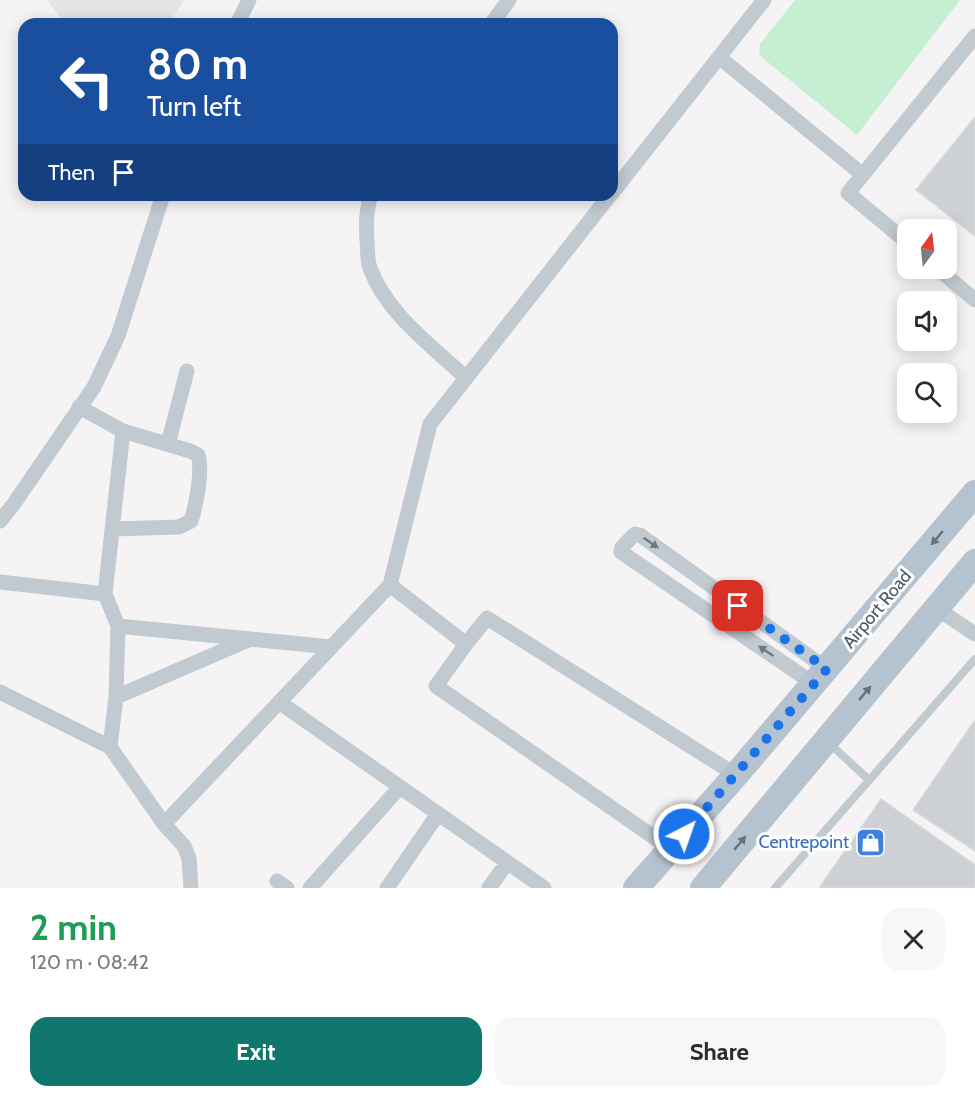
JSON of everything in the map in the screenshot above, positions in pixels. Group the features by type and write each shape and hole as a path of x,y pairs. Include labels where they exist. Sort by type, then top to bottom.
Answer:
{"main road":[{"name":"Airport Road","path":"636,888 736,776 975,493"},
{"path":"703,888 975,562"}],"street":[{"path":"240,18 249,0"},
{"path":"496,18 509,0"},
{"path":"618,185 764,0"},
{"path":"897,234 848,193 975,36"},
{"path":"719,57 863,175"},
{"path":"0,521 94,387 118,336 161,201"},
{"path":"369,201 366,234 369,266 382,294 401,317 466,378"},
{"path":"164,824 390,585 430,424 605,201"},
{"path":"950,279 975,300"},
{"path":"168,444 187,371"},
{"path":"79,407 123,431 190,451 198,455 201,463 191,521 179,527 112,530"},
{"path":"110,747 116,698 118,626 105,594 123,431"},
{"path":"635,534 640,535 685,567 820,676 672,586 621,552 622,547 635,534"},
{"path":"672,586 685,567"},
{"path":"0,582 105,594"},
{"path":"390,585 466,644"},
{"path":"936,608 975,634"},
{"path":"671,849 436,686 487,618 736,776"},
{"path":"118,626 331,647"},
{"path":"116,698 249,640"},
{"path":"0,692 110,747 164,824 184,846 189,858 191,888"},
{"path":"279,702 544,888"},
{"path":"310,888 400,787"},
{"path":"387,888 438,814"},
{"path":"489,888 507,863"}],"lane":[{"path":"775,888 975,659"},
{"path":"826,740 869,780"}],"shaded area":[{"path":"47,0 184,0 173,18 60,18"}],"green space":[{"path":"795,0 960,0 857,135 759,55 760,44"}],"building":[{"path":"975,117 975,236 957,222 957,219 953,219 916,190"},
{"path":"975,720 975,851 913,810"},
{"path":"881,799 975,865 975,888 819,888"}],"place":[{"name":"Centrepoint","path":"870,842"}],"route":[{"path":"684,834 827,669 738,606"}]}
